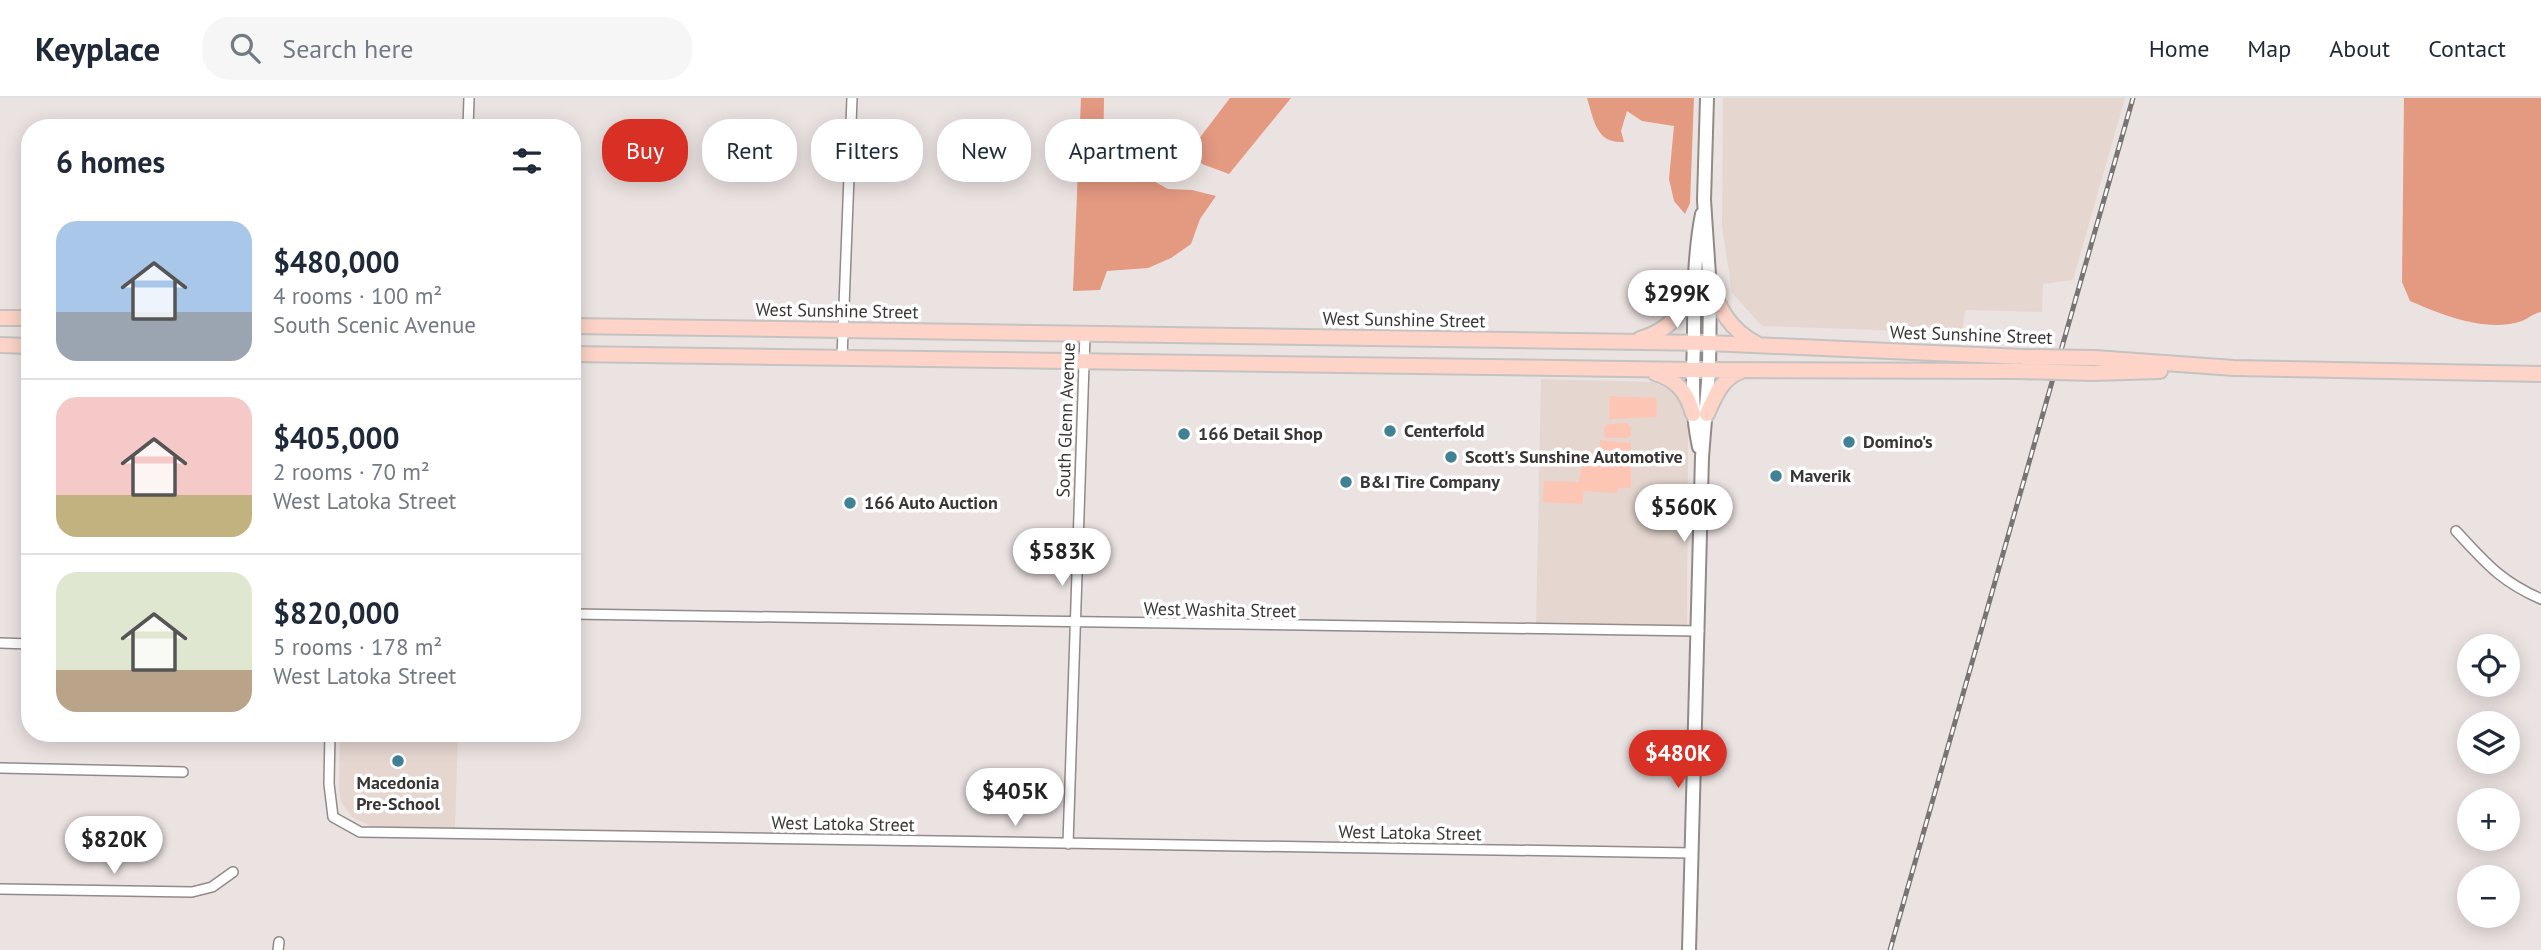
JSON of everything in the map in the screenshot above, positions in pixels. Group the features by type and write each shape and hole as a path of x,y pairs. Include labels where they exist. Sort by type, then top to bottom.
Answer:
{"main road":[{"path":"1700,414 1709,370 1710,281 1704,200 1707,98"},
{"path":"1689,950 1702,457 1700,414 1693,370 1698,232 1704,200"},
{"path":"1626,342 1654,334 1675,319 1686,305 1695,279"},
{"path":"1710,281 1717,303 1727,319 1740,333 1761,346"},
{"path":"0,318 21,318"},
{"name":"West Sunshine Street","path":"581,326 1709,343 2021,364 2092,373 2234,368"},
{"path":"0,345 21,346"},
{"name":"West Sunshine Street","path":"581,354 1693,370 2021,364 2095,358 2234,368 2541,374"},
{"path":"1643,369 1675,382 1700,414"},
{"path":"1700,414 1728,378 1740,371 1749,370"}],"street":[{"path":"468,119 469,98"},
{"path":"842,358 852,98"},
{"name":"South Glenn Avenue","path":"1068,844 1085,334"},
{"path":"2456,531 2493,571 2515,588 2541,600"},
{"name":"West Washita Street","path":"581,614 1076,624 1699,631"},
{"path":"0,643 21,644"},
{"name":"West Latoka Street","path":"330,742 329,784 333,817 360,832 1692,853"},
{"path":"0,768 183,772"},
{"path":"0,889 192,892 212,887 233,872"}],"shaded area":[{"path":"1081,98 1104,98 1104,119 1080,119"},
{"path":"1230,98 1291,98 1229,174 1202,164 1202,135"},
{"path":"1587,98 1694,98 1690,203 1685,214 1674,201 1669,179 1674,126 1642,121 1627,111 1621,131 1624,142 1615,142 1607,139 1598,129"},
{"path":"1723,98 2125,98 2073,280 2043,284 2042,312 1965,310 1962,333 1762,326 1732,293 1722,226"},
{"path":"2404,98 2541,98 2541,312 2508,324 2480,324 2450,317 2410,301 2402,282"},
{"path":"1078,182 1155,182 1168,189 1192,190 1216,196 1200,219 1191,244 1171,258 1148,268 1107,271 1100,290 1073,291"},
{"path":"1541,379 1653,382 1670,390 1683,401 1688,425 1687,626 1536,625"},
{"path":"1609,396 1656,398 1657,417 1609,419"},
{"path":"1627,423 1631,428 1631,435 1627,438 1604,436 1607,424"},
{"path":"1600,440 1631,443 1631,488 1618,488 1617,493 1584,491 1582,504 1543,502 1544,481 1579,482 1582,466 1596,466 1597,462 1600,462"},
{"name":"Macedonia Pre-School","path":"340,742 458,742 455,828 371,826 352,817 341,802"}],"railway":[{"path":"1890,950 2133,98"}],"place":[{"name":"Centerfold","path":"1390,431"},
{"name":"166 Detail Shop","path":"1184,434"},
{"name":"Domino's","path":"1849,442"},
{"name":"Scott's Sunshine Automotive","path":"1451,457"},
{"name":"Maverik","path":"1776,476"},
{"name":"B&I Tire Company","path":"1346,482"},
{"name":"166 Auto Auction","path":"850,503"},
{"name":"Macedonia Pre-School","path":"398,761"}]}
